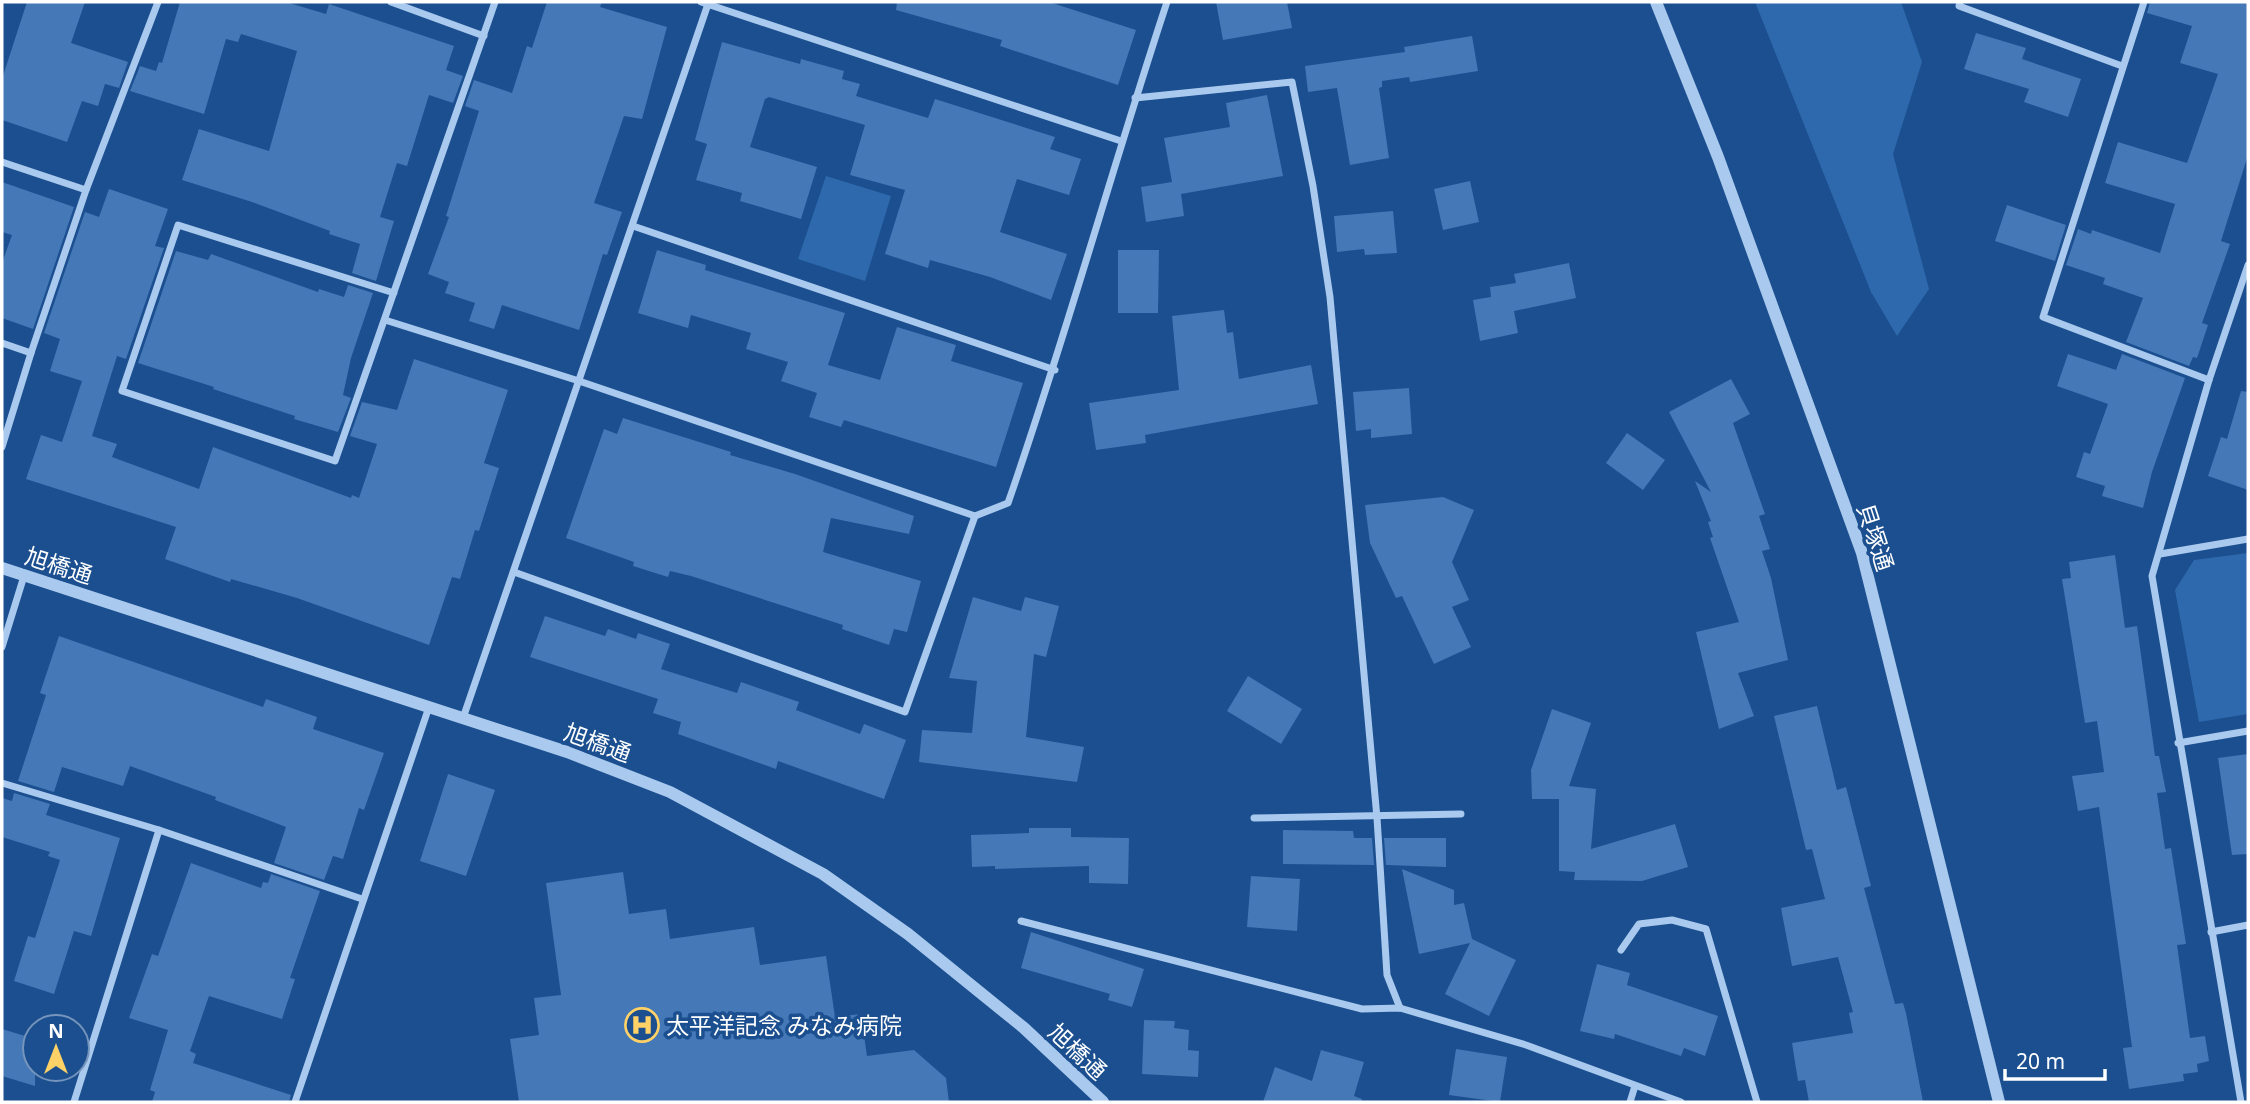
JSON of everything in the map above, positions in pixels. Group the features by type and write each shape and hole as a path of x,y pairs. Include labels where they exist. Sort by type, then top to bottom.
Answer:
{"street":[{"path":"2,447 86,190 158,2"},
{"path":"391,2 484,36"},
{"path":"394,293 178,225 122,391 335,461 385,320 484,36 495,2"},
{"path":"385,320 579,381 975,516 1008,503 1055,370 1121,141 1167,2"},
{"name":"貝塚通","path":"1656,2 1717,157 1862,553 1999,1102"},
{"path":"1960,2 1959,6 2122,66"},
{"path":"2144,2 2043,317 2209,380"},
{"path":"463,718 633,226 705,3 1121,141"},
{"path":"1135,98 1292,82 1313,186 1330,297 1377,818 1387,975 1400,1008"},
{"path":"2,162 86,190"},
{"path":"633,226 1055,370"},
{"path":"2241,1102 2178,743 2152,576 2209,380 2248,265"},
{"path":"2,343 31,353"},
{"path":"514,572 905,712 975,516"},
{"path":"2160,554 2248,539"},
{"name":"旭橋通","path":"2,569 567,752 670,792 823,874 908,934 982,994 1103,1102"},
{"path":"2,647 24,576"},
{"path":"295,1102 429,707"},
{"path":"2178,743 2248,731"},
{"path":"2,783 159,830 362,899"},
{"path":"1254,818 1377,818 1461,814"},
{"path":"74,1102 159,830"},
{"path":"1621,950 1639,924 1672,920 1706,929 1757,1102"},
{"path":"1021,921 1363,1009 1400,1008 1526,1045 1681,1102"},
{"path":"2211,932 2248,925"},
{"path":"1630,1102 1635,1086"}],"shaded area":[{"path":"1755,2 1901,2 1922,62 1893,154 1929,289 1897,336 1871,292"},
{"path":"826,176 891,196 865,281 798,259"},
{"path":"2248,553 2248,714 2199,722 2175,590 2194,560"}],"building":[{"path":"27,2 85,2 71,43 128,62 119,88 105,84 98,106 82,101 67,142 2,120 2,79"},
{"path":"180,2 286,2 326,14 329,4 454,46 446,70 463,76 453,103 429,95 407,166 397,163 380,217 394,221 376,281 352,273 360,244 252,202 182,180 199,129 269,151 297,51 241,34 238,42 226,39 204,114 130,91 140,66 156,71 159,62 162,63"},
{"path":"547,2 602,2 600,7 667,27 642,119 624,116 594,203 622,212 607,255 603,254 579,330 502,305 494,329 469,321 475,303 445,293 449,282 428,274 449,217 446,216 479,111 465,106 474,80 512,93 527,46 532,48"},
{"path":"897,2 1049,2 1136,30 1118,85 1000,46 1002,40 896,10"},
{"path":"1216,2 1287,2 1292,28 1223,40"},
{"path":"2150,2 2248,2 2248,155 2221,241 2230,244 2202,323 2208,325 2197,358 2193,357 2189,366 2126,342 2143,298 2103,284 2105,278 2066,265 2078,229 2091,234 2092,230 2160,253 2175,204 2105,183 2118,142 2187,163 2218,74 2180,63 2192,26 2147,13"},
{"path":"1976,33 2026,48 2022,59 2081,79 2068,117 2024,102 2029,89 1964,69"},
{"path":"1472,36 1478,71 1410,82 1409,77 1382,81 1382,87 1379,88 1389,158 1350,165 1337,88 1308,92 1305,66 1405,52 1404,47"},
{"path":"722,42 800,64 801,59 844,71 842,79 860,84 856,96 928,118 935,99 1055,137 1050,149 1081,159 1069,195 1017,179 1000,232 1067,254 1051,300 990,277 930,260 928,268 885,254 905,190 850,175 865,125 769,97 765,99 750,147 817,167 801,219 740,201 742,193 696,180 707,144 695,140"},
{"path":"1267,95 1283,176 1181,194 1184,216 1146,222 1141,187 1172,182 1164,138 1230,127 1226,103"},
{"path":"1470,181 1479,222 1443,230 1434,189"},
{"path":"2,182 74,207 33,329 2,318 2,263 12,235 2,232"},
{"path":"109,189 168,209 155,246 164,248 126,359 117,356 92,436 117,444 112,457 199,489 213,447 351,498 352,495 359,498 377,444 350,436 362,402 397,410 414,359 508,390 484,463 499,468 479,531 475,530 460,579 452,577 429,645 297,598 231,579 230,582 165,559 176,527 26,479 41,435 62,442 82,381 50,371 60,339 44,333 85,212 99,217"},
{"path":"2007,205 2066,225 2055,261 1995,241"},
{"path":"1393,211 1397,253 1365,255 1364,249 1337,252 1334,216"},
{"path":"657,250 706,265 705,270 845,313 828,365 880,380 897,327 956,345 951,361 1023,383 996,467 844,420 841,427 809,417 817,393 781,381 788,362 746,349 751,333 691,315 688,328 638,313"},
{"path":"1118,250 1159,250 1158,313 1118,313"},
{"path":"176,251 208,260 211,254 318,292 319,289 344,297 348,285 373,293 351,358 343,395 351,398 338,432 138,363"},
{"path":"1569,263 1576,298 1514,311 1518,333 1480,341 1473,300 1491,297 1490,287 1516,283 1514,274"},
{"path":"1224,310 1227,333 1233,332 1239,379 1311,365 1318,404 1145,435 1146,443 1096,450 1089,403 1179,390 1172,316"},
{"path":"2068,354 2116,370 2122,354 2185,378 2152,472 2143,508 2102,496 2105,486 2076,477 2084,452 2090,454 2108,404 2057,386"},
{"path":"1731,379 1750,414 1733,423 1765,514 1759,516 1770,549 1762,551 1771,578 1788,660 1738,673 1754,716 1719,729 1696,632 1739,622 1710,538 1713,537 1708,522 1711,521 1695,481 1711,492 1669,412"},
{"path":"1409,388 1412,434 1371,438 1371,429 1356,431 1353,392"},
{"path":"2241,391 2248,392 2248,490 2208,476 2221,437 2227,439"},
{"path":"623,418 731,452 730,455 795,474 914,516 909,534 831,518 823,552 921,581 907,632 894,629 889,645 842,629 843,625 691,576 670,571 668,577 633,566 634,562 566,538 604,429 617,434"},
{"path":"1627,433 1665,460 1643,490 1606,463"},
{"path":"1443,497 1474,510 1452,562 1469,600 1452,607 1471,647 1434,664 1402,596 1396,598 1370,543 1365,505"},
{"path":"2115,555 2125,628 2137,626 2155,756 2159,756 2166,792 2157,793 2165,849 2171,848 2186,944 2177,945 2190,1038 2205,1036 2209,1061 2197,1064 2198,1072 2183,1074 2184,1081 2129,1089 2123,1048 2132,1047 2099,807 2078,811 2072,776 2104,772 2097,721 2085,723 2062,579 2071,578 2069,562"},
{"path":"973,597 1021,611 1025,597 1059,606 1046,657 1034,654 1026,737 1084,747 1077,782 919,762 922,730 972,733 977,681 949,678"},
{"path":"545,616 605,636 608,629 636,639 638,633 670,644 661,669 737,693 741,682 799,702 796,710 860,734 864,724 906,740 884,799 778,761 776,769 678,734 681,722 653,713 658,699 530,657"},
{"path":"59,636 263,707 266,699 317,717 313,729 384,753 364,810 359,808 343,859 333,856 324,880 274,863 286,827 215,800 216,797 130,766 123,786 62,767 54,792 18,781 46,695 40,693"},
{"path":"1248,676 1302,709 1281,744 1227,711"},
{"path":"1817,706 1837,790 1846,787 1871,886 1864,888 1895,1004 1903,1003 1906,1013 1923,1102 1809,1102 1805,1080 1798,1081 1792,1043 1853,1033 1849,1013 1853,1012 1838,957 1792,966 1781,908 1825,899 1812,849 1806,850 1774,716"},
{"path":"1552,709 1591,723 1569,786 1596,789 1591,849 1675,824 1688,867 1642,881 1574,880 1575,872 1559,871 1559,799 1532,799 1531,770"},
{"path":"2248,754 2248,854 2232,855 2218,758"},
{"path":"448,774 495,790 466,876 420,861"},
{"path":"14,793 50,804 46,815 120,838 91,936 74,931 54,994 14,981 28,936 35,938 60,860 48,856 50,852 2,837 2,798 12,801"},
{"path":"1029,828 1071,828 1071,837 1129,838 1128,884 1089,883 1089,866 995,869 995,866 972,867 971,835 1029,833"},
{"path":"1283,830 1353,831 1354,838 1372,838 1374,865 1283,864"},
{"path":"1384,838 1446,838 1446,867 1386,865"},
{"path":"191,863 261,888 263,882 268,883 271,874 320,891 290,978 295,979 282,1019 209,996 190,1051 196,1054 193,1063 291,1095 289,1102 152,1102 155,1092 150,1090 168,1030 129,1018 152,954 158,956"},
{"path":"1402,869 1454,890 1454,905 1464,903 1472,939 1516,960 1489,1016 1445,994 1470,943 1419,954"},
{"path":"623,872 629,914 666,909 670,939 754,927 760,965 826,956 835,1017 861,1014 867,1056 914,1050 946,1078 949,1102 519,1102 510,1039 539,1035 534,998 561,995 546,883"},
{"path":"1251,876 1300,879 1297,931 1247,927"},
{"path":"1031,932 1144,969 1132,1007 1108,1000 1110,994 1021,968"},
{"path":"1597,964 1630,973 1627,985 1718,1016 1705,1056 1684,1048 1681,1056 1615,1034 1614,1039 1580,1031"},
{"path":"1144,1020 1175,1021 1174,1028 1189,1030 1188,1050 1199,1051 1198,1077 1142,1074"},
{"path":"2,1029 21,1035 21,1082 2,1076"},
{"path":"1456,1049 1507,1057 1500,1102 1449,1095"},
{"path":"1321,1050 1364,1062 1354,1096 1362,1099 1361,1102 1263,1102 1275,1067 1312,1081"}],"place":[{"name":"太平洋記念 みなみ病院","path":"642,1025"}]}
